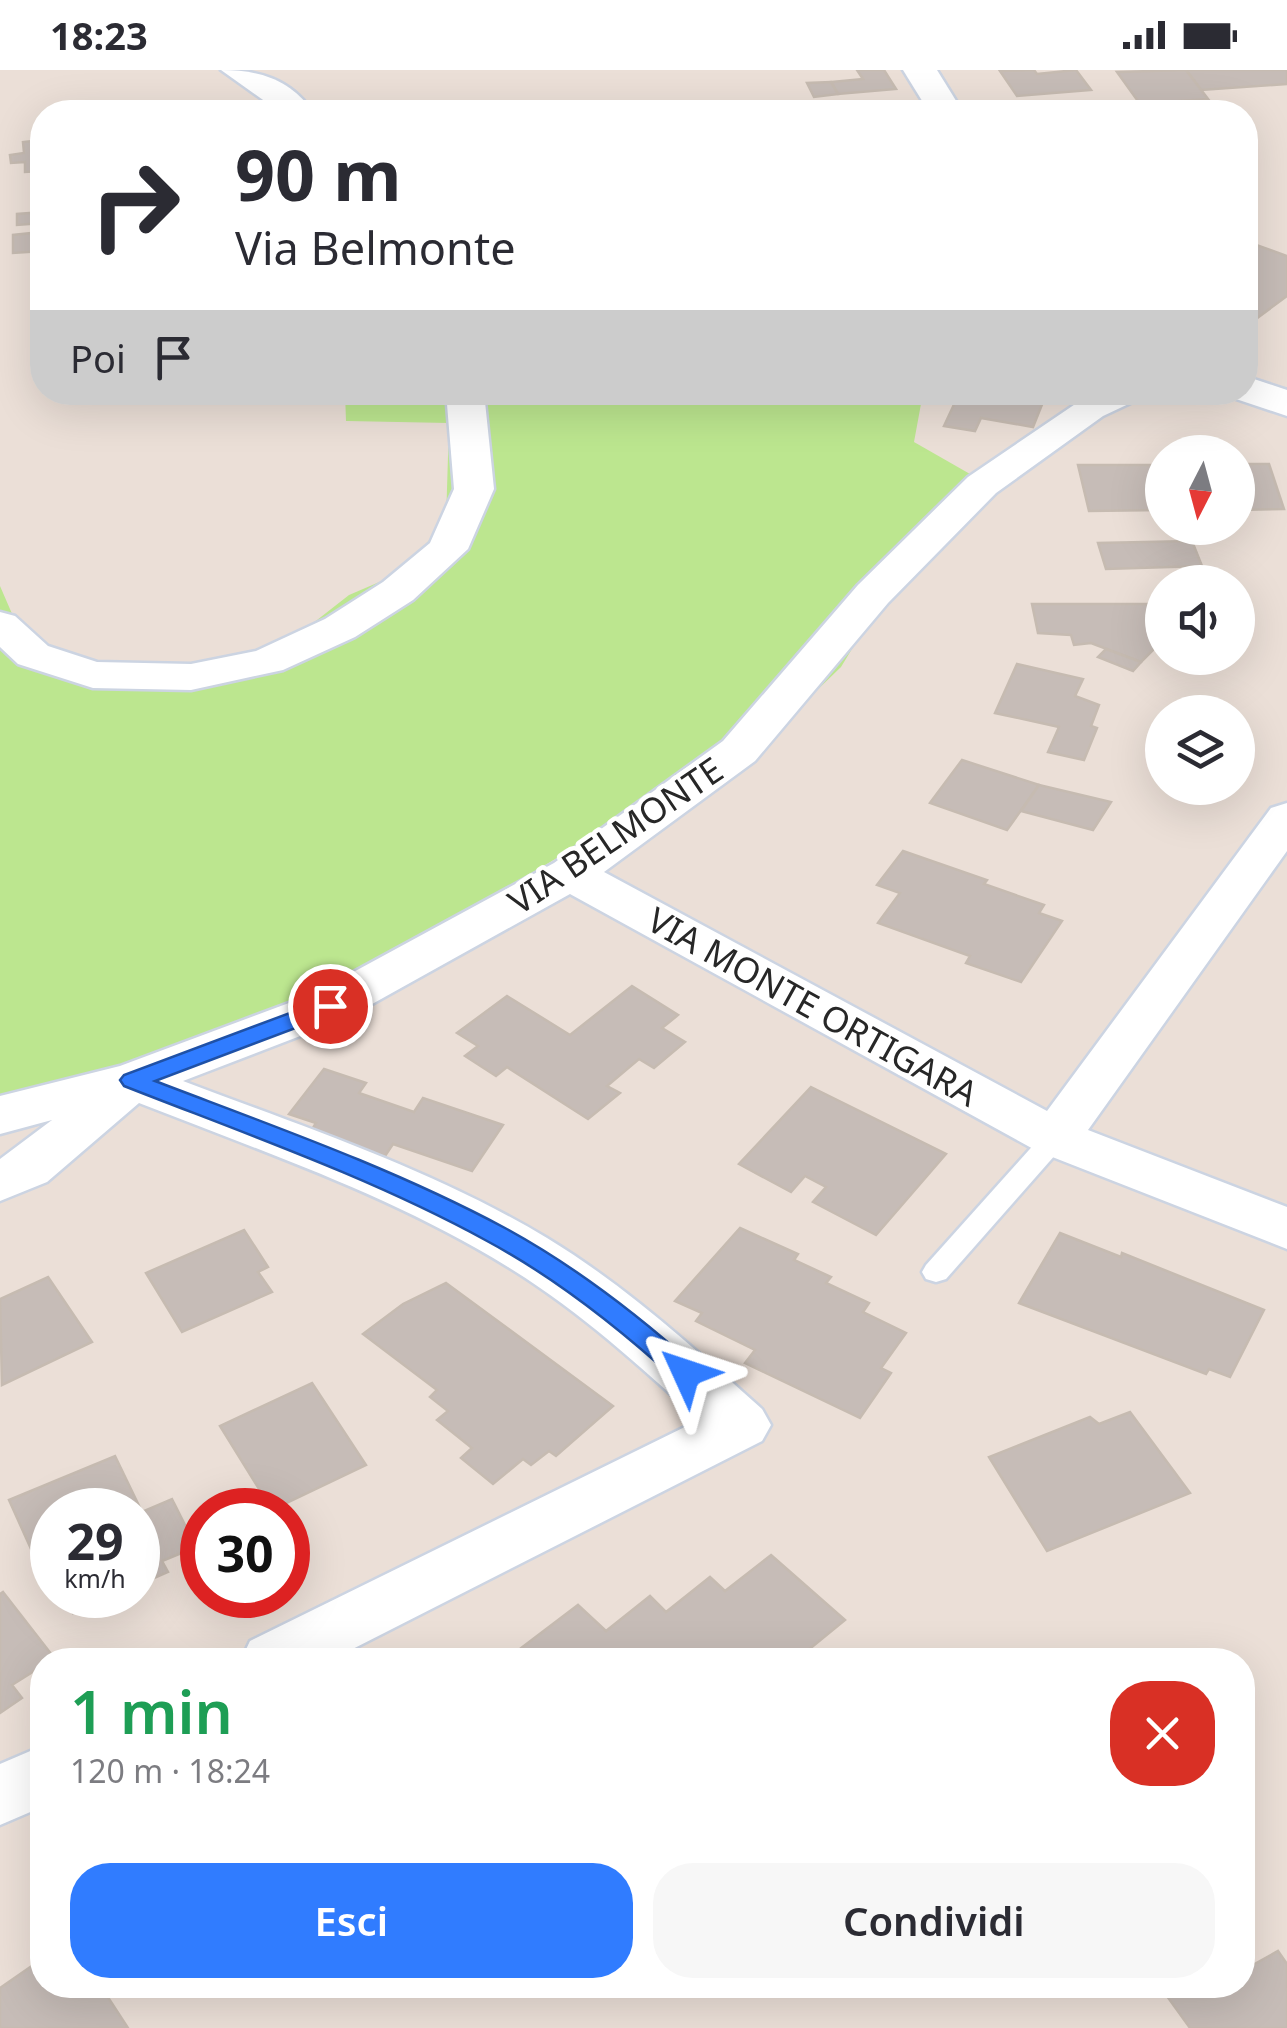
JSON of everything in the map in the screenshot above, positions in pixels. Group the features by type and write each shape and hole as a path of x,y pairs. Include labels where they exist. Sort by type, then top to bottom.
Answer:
{"street":[{"path":"237,70 285,100"},
{"path":"920,70 939,100"},
{"path":"1258,393 1287,404"},
{"path":"0,625 33,655 93,675 191,677 268,662 340,628 398,591 448,549 474,489 466,405"},
{"name":"VIA BELMONTE","path":"0,1115 132,1080 330,1006 570,874 739,751 872,594 982,485 1097,405"},
{"path":"1055,1138 1287,818"},
{"name":"VIA MONTE ORTIGARA","path":"570,874 1055,1138 1287,1229"},
{"path":"0,1181 30,1168 132,1080 377,1176 498,1235 628,1321 742,1425 296,1648"},
{"path":"0,1796 30,1780"}],"lane":[{"path":"936,1272 1055,1138"}],"green space":[{"path":"345,405 921,405 914,442 984,482 917,542 841,667 777,729 434,930 200,1048 0,1112 0,586 13,616 65,666 181,671 243,654 303,631 349,595 398,574 446,522 449,423 346,421"}],"building":[{"path":"857,70 884,70 896,89 838,94 831,82 863,79"},
{"path":"1034,70 1037,74 1076,70 1091,90 1017,96 1000,71"},
{"path":"1186,70 1287,70 1287,84 1201,90"},
{"path":"1186,70 1208,99 1137,100 1117,72"},
{"path":"831,82 838,94 814,97 807,83"},
{"path":"30,141 30,172 25,172 25,162 11,163 10,155 24,153 23,142"},
{"path":"30,213 30,224 17,225 17,214"},
{"path":"30,233 30,252 13,253 13,235"},
{"path":"1258,246 1287,256 1287,296 1258,317"},
{"path":"954,405 1042,405 1033,427 981,418 975,431 944,426"},
{"path":"1255,464 1269,464 1284,509 1255,510"},
{"path":"1078,465 1145,465 1145,510 1089,511"},
{"path":"1098,543 1194,545 1202,565 1106,569"},
{"path":"1032,604 1145,604 1145,658 1141,662 1091,643 1074,645 1071,635 1038,633"},
{"path":"1106,649 1141,662 1133,671 1098,657"},
{"path":"1017,664 1083,679 1075,696 1099,705 1091,726 1097,728 1084,760 1048,752 1059,727 995,713"},
{"path":"962,760 1039,785 1007,830 930,803"},
{"path":"1039,785 1111,802 1093,830 1021,811"},
{"path":"903,851 1044,905 1039,913 1062,921 1021,982 966,963 970,956 878,923 900,893 877,885"},
{"path":"632,986 678,1015 662,1028 685,1042 654,1068 639,1059 607,1086 620,1093 588,1119 507,1067 496,1076 465,1056 478,1046 457,1033 507,996 570,1035"},
{"path":"324,1069 366,1083 359,1093 414,1112 423,1098 503,1125 472,1171 393,1144 385,1156 311,1131 316,1123 289,1114"},
{"path":"811,1087 946,1154 876,1235 813,1202 826,1187 805,1176 791,1192 739,1164"},
{"path":"740,1228 798,1254 794,1260 831,1277 826,1283 869,1303 863,1312 906,1333 881,1368 891,1373 860,1418 745,1363 755,1350 696,1321 702,1313 675,1301"},
{"path":"244,1230 268,1267 258,1272 272,1292 182,1332 146,1273"},
{"path":"1060,1233 1121,1257 1122,1253 1264,1310 1230,1377 1209,1369 1206,1374 1019,1303"},
{"path":"48,1277 92,1342 2,1385 0,1299"},
{"path":"446,1283 613,1406 556,1456 549,1451 531,1465 523,1459 493,1484 461,1458 472,1448 437,1420 448,1411 430,1397 437,1390 363,1334 403,1304"},
{"path":"312,1383 366,1465 310,1492 310,1488 258,1488 220,1426"},
{"path":"1130,1412 1190,1493 1047,1551 989,1457 1090,1417 1099,1424"},
{"path":"115,1456 130,1488 38,1488"},
{"path":"30,1491 30,1547 9,1500"},
{"path":"172,1499 180,1515 180,1554 162,1561 168,1572 160,1575 160,1504"},
{"path":"771,1555 845,1620 811,1648 521,1648 578,1605 606,1631 650,1596 666,1612 710,1577 725,1591"},
{"path":"3,1592 46,1648 30,1648 30,1674 12,1685 22,1698 0,1713"},
{"path":"1278,1951 1287,1964 1287,2028 1190,2028 1168,1998 1255,1998 1255,1964"},
{"path":"30,1967 30,1998 108,1998 128,2028 0,2028 0,1988"}],"route":[{"path":"330,1006 132,1080 377,1176 498,1235 628,1321 686,1373"}]}
